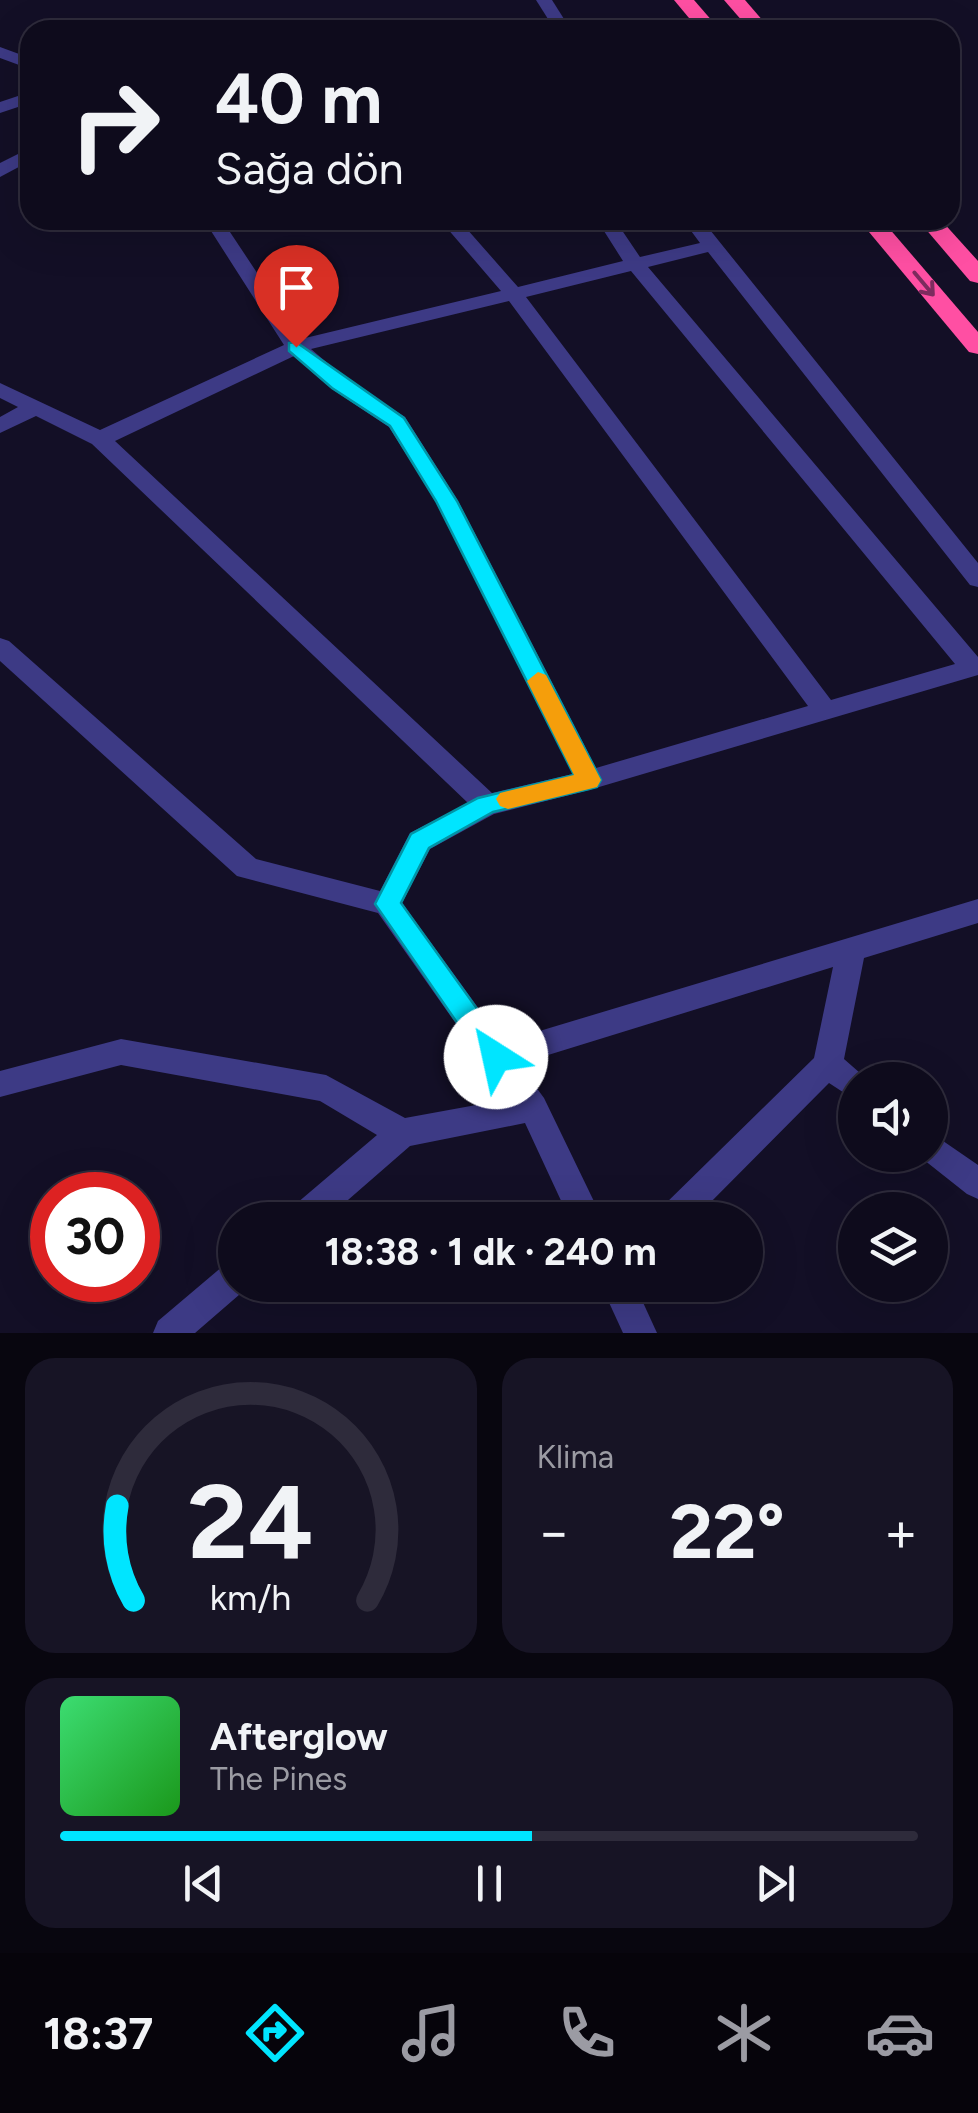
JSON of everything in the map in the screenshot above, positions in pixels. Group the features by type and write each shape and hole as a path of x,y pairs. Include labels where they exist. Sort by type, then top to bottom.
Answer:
{"highway":[{"path":"684,0 701,20"},
{"path":"734,0 752,20"},
{"path":"878,230 978,348"},
{"path":"938,230 978,276"}],"street":[{"path":"220,230 296,347 339,384 397,422 446,501 589,780"},
{"path":"458,230 514,294 826,711"},
{"path":"388,904 420,841 487,804 589,780 975,666 636,264 613,230"},
{"path":"699,230 978,578"},
{"path":"100,439 296,347 710,246"},
{"path":"0,390 100,439 487,804"},
{"path":"0,426 34,408"},
{"path":"0,648 248,868 388,904 533,1108 577,1202"},
{"path":"496,1057 978,911"},
{"path":"689,1202 828,1064 851,950"},
{"path":"0,1084 122,1052 326,1089 402,1133"},
{"path":"828,1064 838,1072"},
{"path":"322,1202 402,1133 533,1108"},
{"path":"948,1160 978,1184"},
{"path":"170,1333 218,1292"},
{"path":"626,1302 640,1333"}],"slow traffic":[{"path":"508,799 589,780 538,681"}],"route":[{"path":"296,347 339,384 397,422 446,501 589,780 487,804 420,841 388,904 496,1057"}]}
